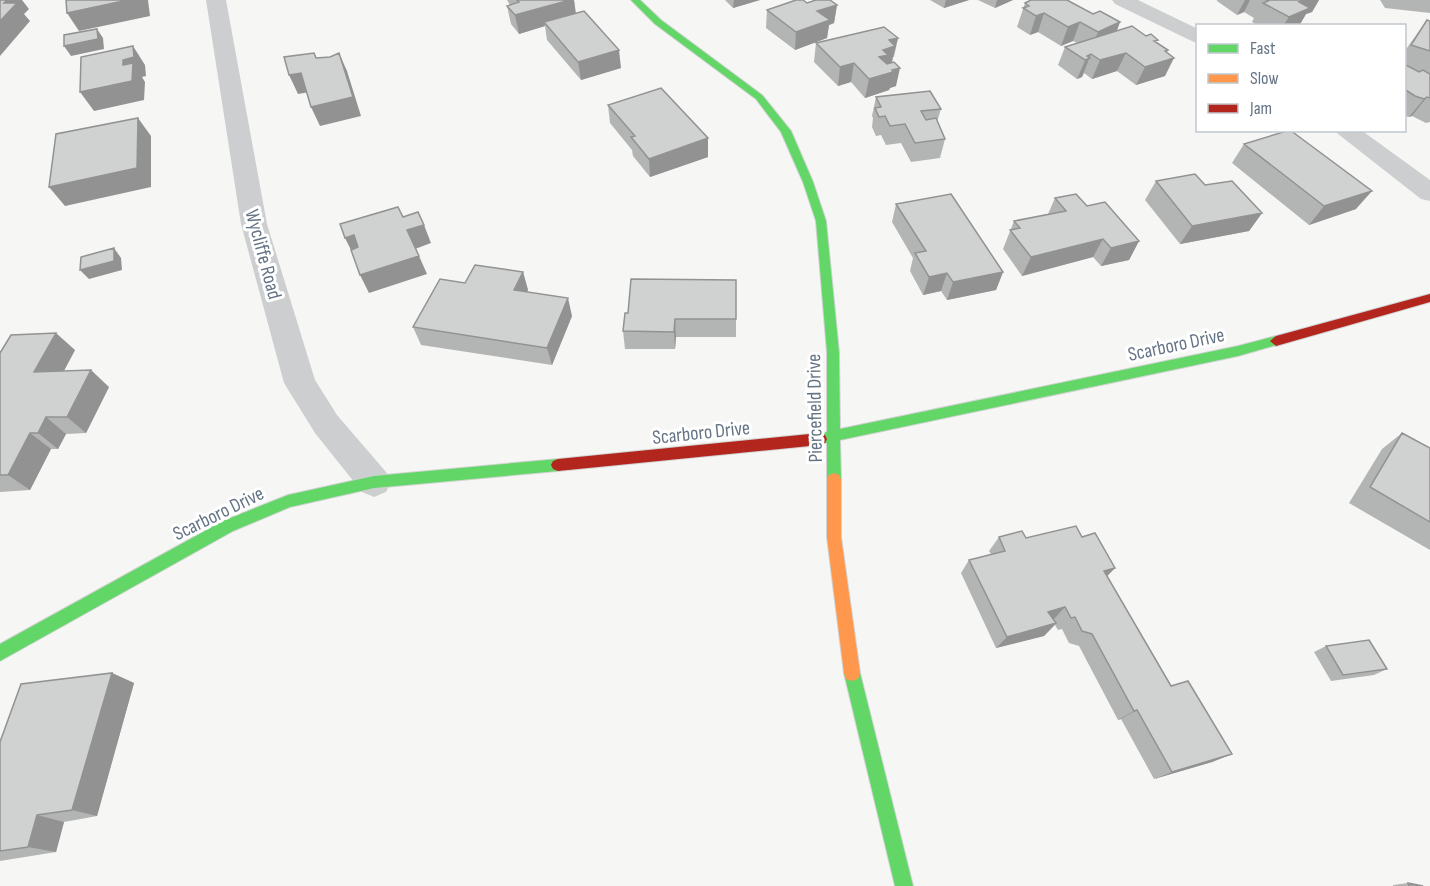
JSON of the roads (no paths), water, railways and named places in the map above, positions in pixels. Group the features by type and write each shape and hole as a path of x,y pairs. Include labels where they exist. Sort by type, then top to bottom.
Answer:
{"street":[{"name":"Wycliffe Road","path":"216,0 254,224 300,383 326,424 374,482"},
{"name":"Piercefield Drive","path":"635,0 658,22 759,97 786,131 808,182 821,221 833,352 834,537 853,681 904,886"},
{"path":"1122,0 1196,37"},
{"path":"1348,132 1430,193"},
{"name":"Scarboro Drive","path":"0,653 228,526 288,501 374,482 835,437 1238,351 1430,298"}]}
